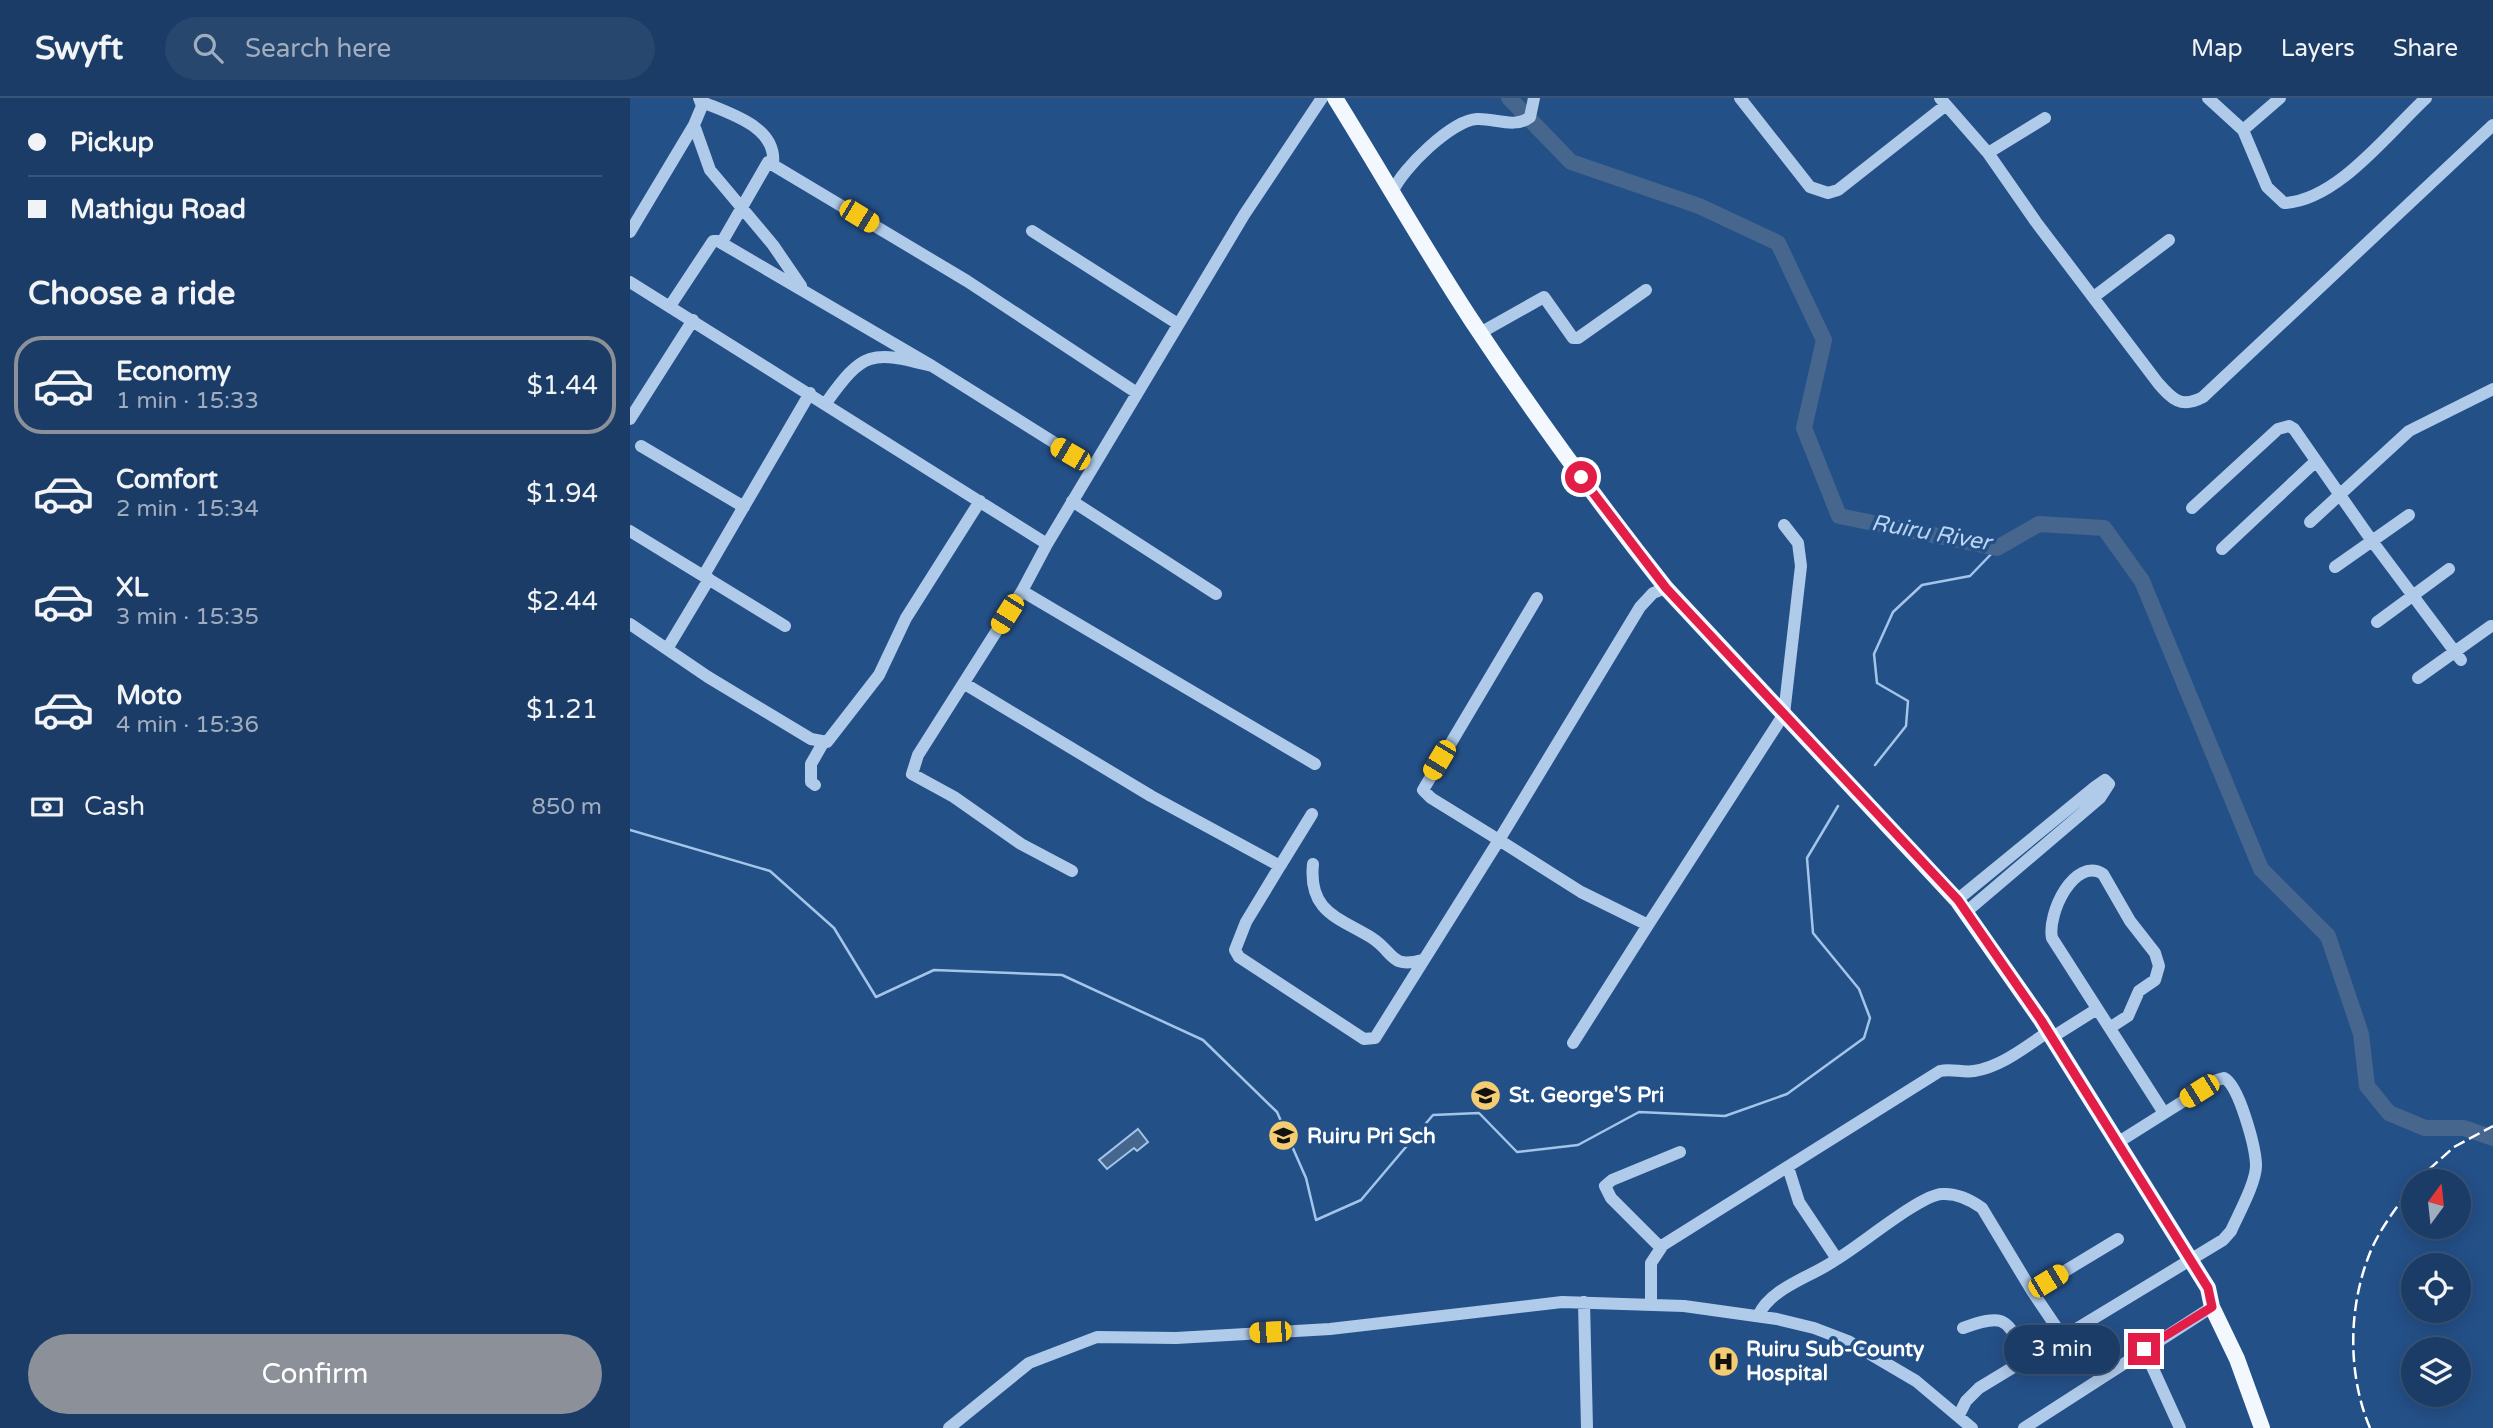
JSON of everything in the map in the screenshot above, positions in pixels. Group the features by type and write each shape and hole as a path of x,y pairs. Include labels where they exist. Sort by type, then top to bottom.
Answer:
{"main road":[{"path":"1335,98 1480,333 1594,496 1666,588 1962,906 2050,1035 2208,1288 2212,1307 2237,1359 2262,1428"}],"street":[{"path":"1073,871 1021,844 954,797 912,774 918,755 1022,591 1046,544 1244,215 1322,98"},
{"path":"1740,98 1810,187 1828,193 1838,190 1943,102 1988,153 2036,222 2165,391 2182,404 2203,397 2493,125"},
{"path":"2208,98 2242,130 2267,187 2284,203 2296,203 2325,190 2342,178 2427,98"},
{"path":"2242,130 2280,98"},
{"path":"630,232 694,125 700,100 741,118 766,136 774,150 773,164"},
{"path":"1393,191 1400,177 1455,125 1475,119 1518,123 1530,117 1533,104"},
{"path":"1988,153 2045,118"},
{"path":"694,125 710,170 773,244 803,290"},
{"path":"722,242 768,162 967,281 1137,393"},
{"path":"1032,231 1178,324"},
{"path":"2095,296 2169,240"},
{"path":"670,306 703,251 713,241 722,242 932,366 1093,467"},
{"path":"630,282 827,403 1046,544"},
{"path":"1480,333 1544,297 1573,338 1578,338 1646,289"},
{"path":"630,419 693,320"},
{"path":"827,403 847,374 868,359 895,358 932,366"},
{"path":"2310,522 2341,497 2409,432 2493,389"},
{"path":"667,649 810,393"},
{"path":"2192,508 2284,425 2294,429 2372,541 2458,656"},
{"path":"641,446 744,507"},
{"path":"2222,549 2316,461"},
{"path":"815,785 811,782 811,764 823,743 832,739 849,710 879,675 906,618 980,501"},
{"path":"1072,501 1216,594"},
{"path":"2335,567 2409,515"},
{"path":"1573,1043 1784,713 1801,566 1798,543 1784,524"},
{"path":"630,531 785,626"},
{"path":"2377,622 2449,569"},
{"path":"1312,814 1236,942 1235,950 1239,957 1364,1039 1375,1038 1422,960 1481,873 1640,607 1653,593 1666,588"},
{"path":"1022,591 1315,765"},
{"path":"1537,598 1423,790 1431,798 1581,892 1648,925"},
{"path":"630,624 724,687 823,743"},
{"path":"2418,678 2458,656 2491,626"},
{"path":"965,684 1151,796 1280,866"},
{"path":"1962,906 2101,782 2105,780 2109,784 2100,798 1999,874"},
{"path":"1313,864 1312,878 1323,906 1335,920 1373,938 1398,962 1404,964 1422,960"},
{"path":"2111,1027 2128,1016 2139,992 2155,980 2159,966 2155,953 2130,921 2103,874 2098,871 2083,874 2063,892 2054,906 2050,928 2058,949 2111,1027 2119,1046 2164,1113"},
{"path":"1651,1304 1651,1263 1660,1247 1940,1071 1952,1068 1965,1072 1989,1067 2097,1009"},
{"path":"1959,1415 1971,1395 2190,1257 2223,1240 2231,1231 2256,1164 2239,1097 2231,1081 2224,1078 2217,1080 2117,1143"},
{"path":"1660,1247 1611,1198 1605,1186 1612,1180 1679,1152"},
{"path":"1788,1167 1799,1202 1837,1259"},
{"path":"1758,1316 1765,1302 1837,1259 1928,1197 1955,1195 1970,1200 1982,1209 2063,1337"},
{"path":"2032,1291 2118,1239"},
{"path":"1584,1302 1587,1428"},
{"path":"949,1428 1029,1363 1097,1337 1176,1338 1330,1329 1538,1304 1584,1302 1651,1304 1758,1316 1814,1328 1848,1341 1916,1381 1972,1428"},
{"path":"2024,1428 2212,1307"},
{"path":"1963,1328 1991,1318 2007,1323 2028,1357"},
{"path":"2144,1349 2180,1428"}],"water":[{"path":"1138,1129 1148,1142 1137,1151 1134,1148 1107,1169 1099,1160"}],"waterway":[{"name":"Ruiru River","path":"1509,98 1571,162 1699,206 1778,243 1824,340 1804,428 1839,516 1997,548 2039,524 2104,528 2142,581 2261,869 2328,936 2361,1034 2367,1086 2389,1113 2425,1128 2464,1128 2493,1138"},
{"path":"1875,765 1906,726 1908,701 1877,683 1874,654 1893,612 1922,585 1970,576 1997,548"},
{"path":"630,830 770,871 834,928 876,997 934,970 1062,975 1203,1040 1277,1112 1306,1178 1316,1220 1361,1200 1433,1115 1479,1113 1517,1152 1578,1145 1639,1112 1725,1116 1787,1094 1864,1038 1870,1018 1859,989 1813,933 1807,858 1838,806"}],"railway":[{"path":"2429,1169 2454,1147 2493,1126"},
{"path":"2370,1428 2354,1365 2354,1321 2361,1278 2372,1248 2401,1202"}],"place":[{"name":"St. George'S Pri","path":"1486,1095"},
{"name":"Ruiru Pri Sch","path":"1284,1136"},
{"name":"Ruiru Sub-County Hospital","path":"1723,1361"}],"route":[{"path":"1581,477 1666,588 1958,900 2041,1020 2208,1288 2212,1307 2144,1349"}]}
